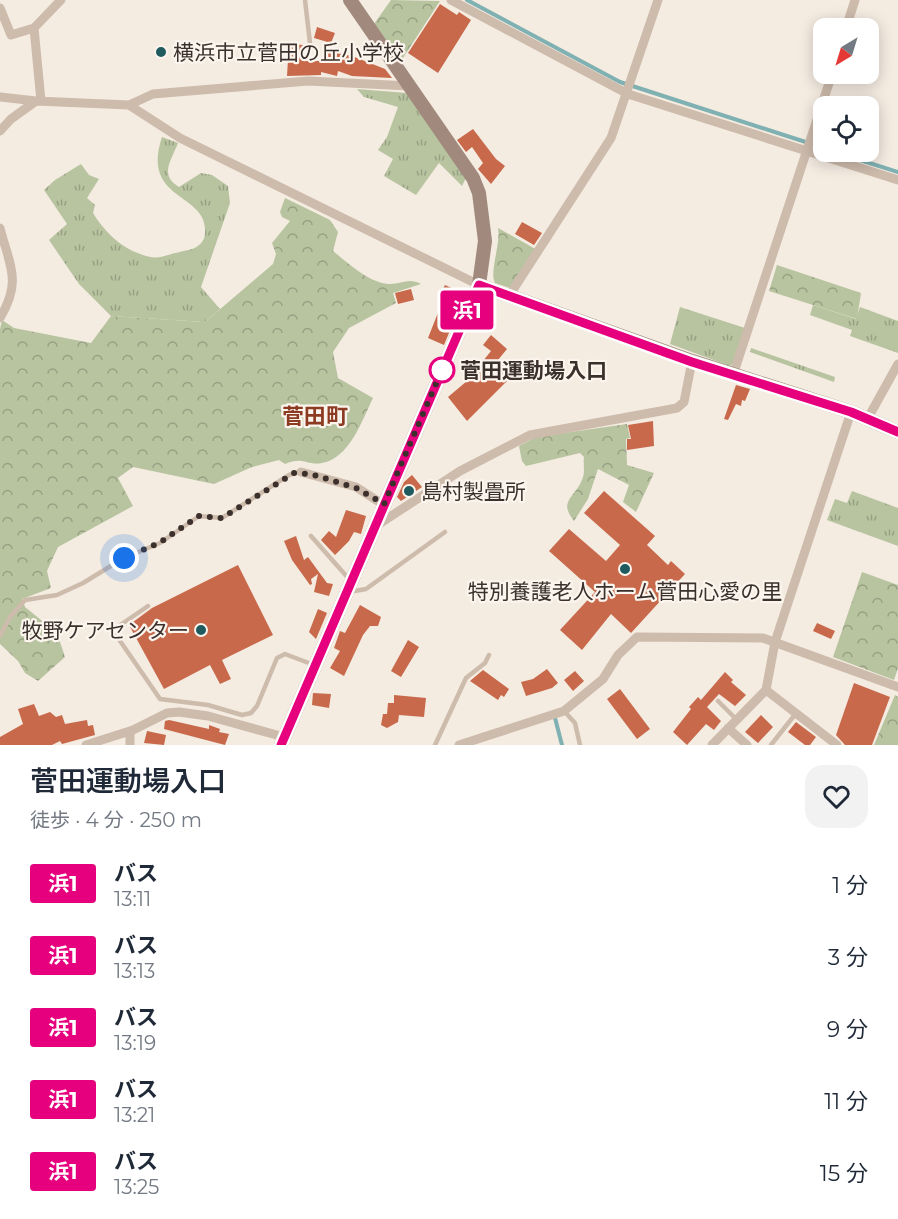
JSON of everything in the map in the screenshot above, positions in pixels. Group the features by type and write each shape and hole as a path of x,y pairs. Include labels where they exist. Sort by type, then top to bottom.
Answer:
{"street":[{"path":"0,8 11,35 34,28 61,0"},
{"path":"86,745 130,731 167,713 180,712 208,716 283,741 479,285 485,241 479,193 473,178 350,0"},
{"path":"451,0 628,94 898,180"},
{"path":"509,296 611,138 628,94 658,0"},
{"path":"849,18 855,0"},
{"path":"34,28 39,101"},
{"path":"0,97 129,105 153,94 308,81 410,86"},
{"path":"733,375 829,84"},
{"path":"0,131 10,119 39,101"},
{"path":"129,105 180,138 479,285 555,310 692,362 851,412 898,432"},
{"path":"0,228 14,281 11,299 0,318"},
{"path":"374,527 460,471 530,435 678,408 684,402 692,362"},
{"path":"868,418 898,364"},
{"path":"712,745 765,690 776,642 851,412"},
{"path":"301,472 356,488 384,504"},
{"path":"459,745 481,742 564,711 603,679 618,655 637,637 763,638 897,684"},
{"path":"765,690 837,745"},
{"path":"728,728 747,745"},
{"path":"130,731 130,745"}],"lane":[{"path":"305,0 310,43"},
{"path":"0,636 10,617 25,600 57,595 124,558 159,543 199,516 222,518 289,475 301,472"},
{"path":"311,536 349,587 366,589 445,532"},
{"path":"148,606 120,623 116,628 116,635 160,699 208,705 243,715 251,713 257,706 277,658 285,654 315,666"},
{"path":"435,745 466,678 485,663 489,655"},
{"path":"718,701 736,719"},
{"path":"564,711 575,723 580,745"},
{"path":"771,745 796,712"}],"green space":[{"path":"391,0 440,1 401,61 374,24"},
{"path":"357,89 407,93 466,178 462,186 439,163 416,195 384,176 393,159 378,150 387,137 398,107 364,97"},
{"path":"162,137 178,143 168,167 168,173 169,178 179,187 201,173 212,175 228,186 230,203 201,287 220,309 205,322 111,316 79,284 49,240 67,224 44,190 55,180 81,164 89,175 99,179 87,198 95,205 93,213 107,232 119,243 150,257 191,249 200,244 205,235 202,217 166,184 160,172 158,157"},
{"path":"285,198 330,220 338,232 333,251 366,276 388,284 412,281 421,284 393,293 396,303 349,328 333,352 338,378 373,398 354,437 348,446 332,460 322,463 296,461 285,464 279,460 252,467 214,484 133,467 118,478 133,506 58,547 47,571 51,588 22,599 25,607 57,633 65,657 38,681 25,673 18,661 0,644 0,329 2,320 14,328 91,343 111,316 205,322 273,264 276,254 272,243 290,221 282,217 280,212"},
{"path":"498,228 539,251 513,289 495,283 494,265"},
{"path":"777,265 861,293 857,319 769,291"},
{"path":"813,305 856,319 860,307 898,321 898,353 850,336 852,330 810,315"},
{"path":"680,307 745,328 735,361 730,366 670,344"},
{"path":"751,348 835,377 834,382 750,352"},
{"path":"627,424 630,438 626,439 627,465 654,473 636,512 623,502 629,485 598,469 588,499 574,521 567,508 583,477 584,457 580,453 526,466 522,461 519,446 536,437"},
{"path":"852,491 898,508 898,546 827,520 835,499 847,503"},
{"path":"862,572 898,585 898,668 894,680 833,657"},
{"path":"895,695 898,697 898,745 874,745"}],"building":[{"path":"440,4 457,15 459,12 471,20 438,73 408,53"},
{"path":"317,27 335,33 331,43 314,38"},
{"path":"289,44 303,45 302,61 324,61 327,51 352,56 385,69 392,78 352,76 338,71 337,76 321,72 321,75 287,76"},
{"path":"473,129 496,159 505,166 491,184 478,169 483,163 472,147 466,152 457,140"},
{"path":"522,222 542,233 534,245 515,234"},
{"path":"445,285 465,294 444,345 428,338 445,295 441,293"},
{"path":"411,289 414,300 398,304 395,293"},
{"path":"491,335 507,349 498,360 513,375 467,421 448,397 467,381 491,351 483,345"},
{"path":"736,385 750,389 745,401 742,400 741,406 736,404 728,420 724,419"},
{"path":"653,421 654,446 627,450 627,439 631,439 628,425"},
{"name":"島村製畳所","path":"412,475 422,487 401,501 397,497 404,482"},
{"name":"特別養護老人ホーム菅田心愛の里","path":"604,491 655,536 647,545 668,565 671,561 685,574 631,633 611,614 582,650 560,630 595,592 549,551 569,529 606,561 620,545 584,513"},
{"path":"346,510 366,516 361,534 354,532 349,541 335,555 321,540 329,531 336,537"},
{"path":"296,536 304,560 308,557 327,583 333,584 329,596 314,592 318,574 311,579 312,584 310,585 292,560 284,541"},
{"name":"牧野ケアセンター","path":"238,565 273,635 222,660 231,679 220,684 210,665 164,689 129,625 152,608"},
{"path":"360,605 381,617 378,626 370,626 363,635 344,676 330,668 340,651 334,648 340,631 345,633"},
{"path":"318,609 327,613 316,639 309,632"},
{"path":"817,623 835,631 831,639 813,631"},
{"path":"408,640 419,647 401,677 391,671"},
{"path":"547,669 558,683 552,688 526,696 521,682 533,679"},
{"path":"483,670 509,689 504,697 501,695 498,700 470,681"},
{"path":"575,671 584,681 573,691 564,680"},
{"path":"725,672 733,680 731,682 746,695 735,706 719,694 707,707 721,721 714,730 706,724 687,745 673,732 691,709 689,707 698,697 701,700"},
{"path":"854,683 890,697 872,745 845,745 836,735"},
{"path":"620,689 650,729 637,739 607,699"},
{"path":"313,693 331,694 329,708 312,705"},
{"path":"394,695 426,698 424,717 399,715 398,722 387,728 381,725 383,714 387,714 388,703 394,703"},
{"path":"34,704 39,716 50,712 56,717 62,715 65,724 87,720 88,726 93,725 95,735 62,744 60,741 52,745 0,745 0,737 23,724 18,709"},
{"path":"761,715 773,727 758,743 745,732"},
{"path":"165,721 209,729 209,725 220,729 219,732 229,734 225,745 164,729"},
{"path":"796,722 816,737 810,745 805,745 788,732"},
{"path":"147,731 166,735 164,745 144,743"}],"waterway":[{"path":"467,0 620,82 813,144"},
{"path":"866,162 898,172"},
{"path":"555,718 562,745"}],"bus line":[{"name":"浜1","path":"281,745 479,285 555,310 692,362 851,412 898,432"}],"place":[{"name":"横浜市立菅田の丘小学校","path":"161,52"},
{"name":"菅田運動場入口","path":"442,370"},
{"name":"島村製畳所","path":"409,491"},
{"name":"特別養護老人ホーム菅田心愛の里","path":"625,569"},
{"name":"牧野ケアセンター","path":"201,630"}],"district":[{"name":"菅田町","path":"315,416"}],"route":[{"path":"124,558 159,543 199,516 222,518 294,473 311,474 356,488 384,504 442,370"}]}
